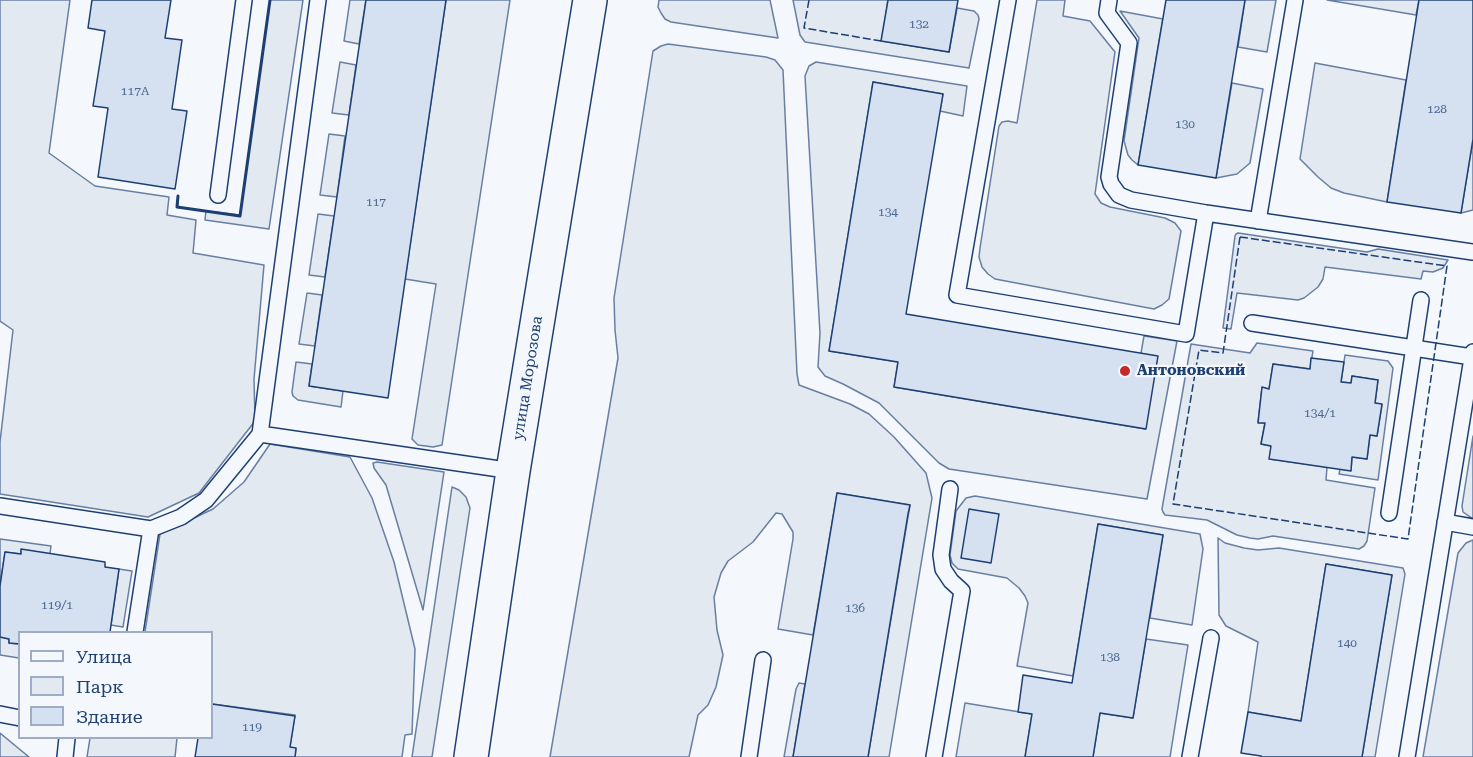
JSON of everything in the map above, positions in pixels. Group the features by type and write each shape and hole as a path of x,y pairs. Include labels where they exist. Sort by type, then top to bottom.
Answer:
{"main road":[{"name":"улица Морозова","path":"471,757 513,471 590,0"}],"lane":[{"path":"218,195 244,0"},
{"path":"0,506 151,529 181,517 206,500 260,434 318,0"},
{"path":"1008,0 957,295 1186,334 1206,213"},
{"path":"1109,0 1107,13 1129,44 1109,177 1119,195 1131,200 1206,213 1473,252"},
{"path":"1258,221 1295,0"},
{"path":"1389,513 1421,300"},
{"path":"1252,323 1472,357"},
{"path":"1407,757 1473,352"},
{"path":"260,434 513,471"},
{"path":"934,757 962,591 943,569 941,555 950,489"},
{"path":"1445,522 1473,527"},
{"path":"135,631 151,529"},
{"path":"1190,757 1211,638"},
{"path":"749,757 763,660"},
{"path":"0,714 18,718"},
{"path":"65,757 67,739"}],"green space":[{"path":"0,0 70,0 49,153 95,186 169,197 167,215 196,220 193,253 264,265 254,379 255,421 199,493 148,517 0,494 0,442 13,330 0,321"},
{"path":"270,0 303,0 269,229 205,220 206,211 240,215"},
{"path":"350,0 366,0 359,44 344,41"},
{"path":"446,0 510,0 442,445 433,447 418,445 412,439 436,284 405,279"},
{"path":"659,0 770,0 778,38 671,22 661,13 658,7"},
{"path":"793,0 888,0 882,41 949,52 957,8 974,11 979,19 969,68 805,42 800,35"},
{"path":"1037,0 1065,0 1063,16 1090,21 1115,52 1095,194 1101,203 1110,207 1165,218 1175,223 1181,231 1169,299 1154,309 995,279 982,267 979,257 980,248 999,126 1002,122 1008,121 1017,123"},
{"path":"1245,0 1276,0 1267,52 1238,47"},
{"path":"1327,0 1419,0 1416,15"},
{"path":"1120,11 1163,19 1138,165 1128,155 1124,141 1139,38"},
{"path":"668,44 766,57 775,60 783,70 799,385 850,404 869,414 894,437 926,473 932,498 889,757 868,757 910,505 837,493 813,635 778,629 793,539 793,532 782,514 776,513 753,542 728,561 721,573 714,597 717,630 723,655 716,687 708,705 698,715 689,757 550,757 618,358 614,298 653,51"},
{"path":"340,62 356,65 349,115 332,113"},
{"path":"816,62 967,86 963,116 940,111 943,94 873,82 829,351 898,362 894,387 1145,429 1141,353 1144,336 1177,341 1147,499 949,469 939,463 879,403 825,376 818,367 820,333 805,76 809,66"},
{"path":"1315,63 1406,80 1387,202 1331,188 1300,159"},
{"path":"1232,83 1263,89 1250,163 1237,174 1216,178"},
{"path":"329,134 345,136 337,197 320,195"},
{"path":"1473,139 1473,210 1461,213"},
{"path":"318,214 334,216 325,277 309,275"},
{"path":"1238,233 1367,252 1378,249 1448,260 1443,268 1433,272 1423,271 1421,279 1325,267 1323,279 1318,287 1298,300 1237,293 1231,329 1223,328 1235,236"},
{"path":"307,293 322,295 315,346 299,344"},
{"path":"1257,343 1313,351 1310,369 1273,364 1269,389 1262,388 1258,422 1265,423 1261,444 1271,446 1270,459 1327,467 1326,480 1375,488 1367,541 1359,549 1273,536 1250,538 1237,535 1207,520 1165,515 1163,512 1191,344 1250,353"},
{"path":"1345,355 1388,361 1393,368 1378,480 1339,474 1340,469 1351,470 1352,457 1367,459 1370,435 1377,436 1382,405 1375,403 1378,380 1352,376 1351,383 1341,382"},
{"path":"296,362 312,364 309,386 343,391 341,407 298,400 293,396"},
{"path":"1473,436 1473,519 1463,512 1462,506"},
{"path":"270,444 350,457 372,498 394,562 415,649 412,734 405,735 402,757 295,757 296,749 290,747 295,715 213,704 213,631 145,631 160,534 213,509 244,482"},
{"path":"373,463 444,472 423,610 386,485 374,468"},
{"path":"452,487 466,497 470,508 432,757 412,757"},
{"path":"975,496 1200,534 1203,549 1192,625 1150,618 1163,535 1098,524 1073,676 1017,666 1028,603 1025,596 1007,578 958,569 952,563 950,555 956,511 966,498"},
{"path":"1218,538 1225,543 1244,548 1258,550 1279,548 1403,568 1405,574 1375,757 1362,757 1392,575 1326,564 1301,721 1248,712 1258,642 1226,626 1219,615"},
{"path":"0,539 51,546 50,554 21,550 21,554 5,552 0,586"},
{"path":"1473,540 1473,757 1423,757 1458,553 1466,543"},
{"path":"119,569 132,571 123,627 111,625"},
{"path":"0,637 9,639 9,643 18,644 18,658 0,655"},
{"path":"1146,639 1188,645 1170,757 1093,757 1100,713 1133,718"},
{"path":"799,683 805,684 793,757 784,757 796,689"},
{"path":"965,703 1032,714 1025,757 956,757"},
{"path":"0,733 29,757 0,757"},
{"path":"90,739 177,739 175,757 87,757"}],"building":[{"path":"92,0 171,0 165,38 182,40 172,109 187,111 175,189 98,177 108,108 93,106 105,31 88,28"},
{"path":"366,0 446,0 388,398 309,386"},
{"path":"888,0 958,0 949,52 881,41"},
{"path":"1166,0 1245,0 1216,178 1138,165"},
{"path":"1419,0 1473,0 1473,139 1461,213 1387,202"},
{"path":"873,82 943,94 906,314 1158,356 1146,429 894,387 898,362 829,351"},
{"path":"1311,358 1344,362 1341,382 1351,383 1352,376 1378,380 1375,403 1382,404 1377,436 1370,435 1367,459 1352,457 1351,471 1269,459 1271,446 1261,444 1265,423 1258,423 1262,387 1269,389 1273,364 1310,369"},
{"path":"837,493 910,505 868,757 793,757"},
{"path":"969,509 999,514 991,563 961,558"},
{"path":"1098,524 1163,535 1133,718 1100,713 1093,757 1025,757 1032,714 1018,712 1023,675 1072,683"},
{"path":"21,549 105,562 105,567 119,569 110,631 18,631 18,644 9,643 9,639 0,637 0,586 5,552 21,554"},
{"path":"1326,564 1392,575 1362,757 1261,757 1241,753 1248,712 1301,721"},
{"path":"213,704 295,716 290,747 296,748 295,757 195,757 198,739 213,739"}],"fence":[{"path":"809,0 804,28 881,41"},
{"path":"1240,237 1447,266 1408,539 1173,504 1199,350 1223,353 1240,237"}],"wall":[{"path":"178,196 177,207 240,216 270,0"}],"place":[{"name":"Антоновский","path":"1125,371"}]}
